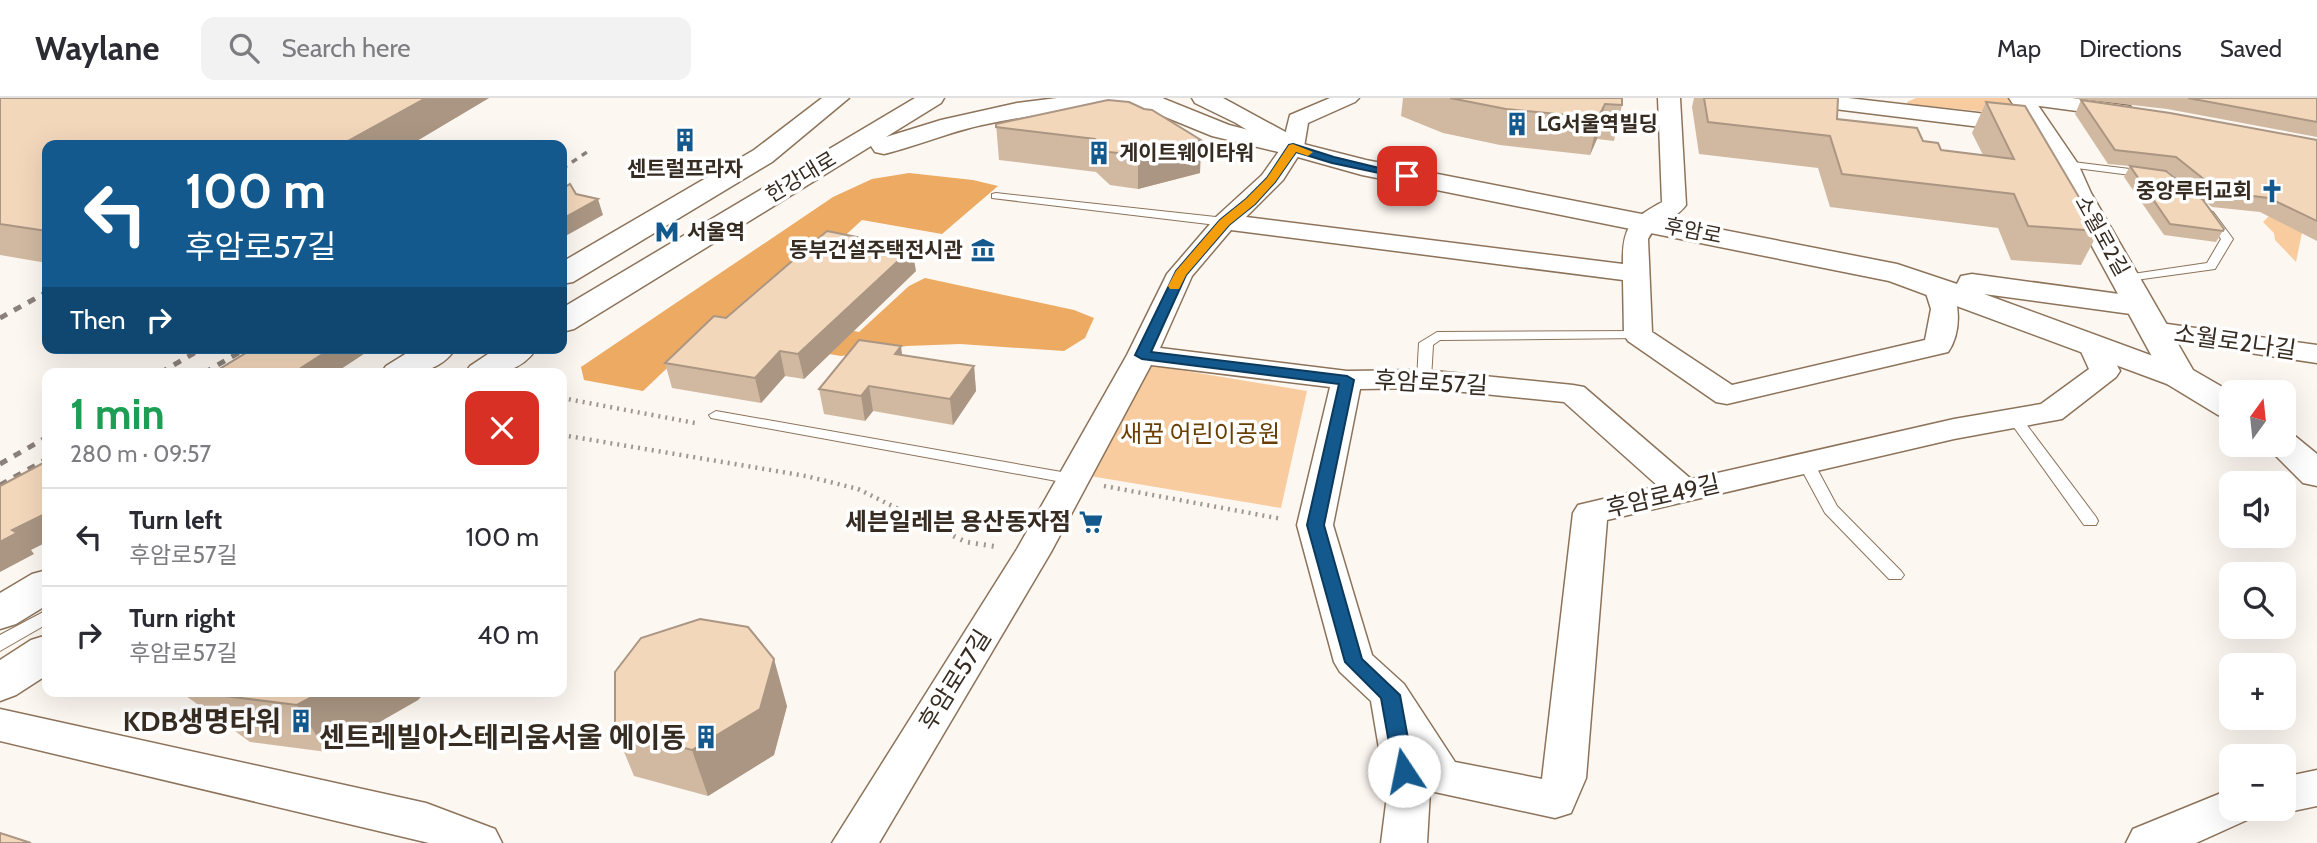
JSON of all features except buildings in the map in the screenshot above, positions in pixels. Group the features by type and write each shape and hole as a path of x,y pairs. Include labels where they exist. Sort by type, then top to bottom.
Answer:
{"main road":[{"name":"한강대로","path":"567,272 763,156 837,98"},
{"name":"한강대로","path":"567,319 669,253 932,98"},
{"path":"1204,98 1245,118 1293,147"},
{"name":"소월로2길","path":"2023,98 2065,164 2077,193 2179,377"},
{"path":"797,180 885,145 960,121 1080,101 1147,101"},
{"name":"후암로","path":"1147,101 1221,131 1293,147 1362,167 1897,273 2179,377 2219,400"},
{"path":"1897,273 2139,305"},
{"path":"406,368 429,354"},
{"path":"490,368 511,354"},
{"path":"0,613 42,587"},
{"path":"0,683 42,655"}],"street":[{"name":"후암로57길","path":"855,843 1033,552 1142,355 1180,274 1225,222 1271,180 1293,147 1298,120 1348,98"},
{"path":"1670,98 1674,205 1644,222 1634,239 1638,335 1727,395 1938,346 1945,309 1939,290"},
{"path":"1794,98 2041,127"},
{"path":"2023,98 2138,113"},
{"path":"1225,222 1636,274"},
{"name":"소월로2나길","path":"2139,305 2317,354"},
{"name":"후암로49길","path":"1390,695 1441,777 1555,800 1564,778 1590,513 1954,429 2051,412 2105,370 2093,345"},
{"name":"후암로57길","path":"1142,355 1347,380 1424,379 1573,394 1684,491"},
{"path":"1347,380 1315,525 1354,662 1390,695 1409,796 1404,843"},
{"path":"0,725 416,832 479,843"},
{"path":"2296,792 2317,788"},
{"path":"2148,843 2219,812"}],"lane":[{"path":"2065,164 2164,176"},
{"path":"996,196 1225,222"},
{"path":"2139,305 2211,267 2227,239 2203,207"},
{"path":"1424,379 1426,343 1437,336 1638,335"},
{"path":"716,415 1073,479"},
{"path":"2015,419 2090,522"},
{"path":"1806,463 1831,509 1895,575"},
{"path":"0,644 42,618"}],"path":[{"path":"567,399 698,424"},
{"path":"567,436 845,485 966,542 1033,552"},
{"path":"1073,479 1315,525"}],"green space":[{"path":"1916,98 2008,98 2019,115 1908,104 1907,102"},
{"path":"2269,216 2305,218 2296,262 2275,240 2274,233 2263,222"},
{"name":"새꿈 어린이공원","path":"1150,365 1307,391 1281,508 1084,475"}],"shaded area":[{"path":"909,173 973,180 998,186 942,234 862,220 762,312 859,332 909,286 925,278 1074,310 1094,318 1085,338 1064,351 960,344 907,346 841,356 704,333 643,391 584,380 581,367 833,197 872,179"}],"railway":[{"path":"567,166 587,152"},
{"path":"0,318 42,295"},
{"path":"169,368 193,354"},
{"path":"213,368 237,354"},
{"path":"0,464 42,440"},
{"path":"0,485 42,462"}],"slow traffic":[{"path":"1174,286 1180,274 1225,222 1271,180 1293,147 1308,152"}],"place":[{"name":"LG서울역빌딩","path":"1517,124"},
{"name":"센트럴프라자","path":"685,140"},
{"name":"게이트웨이타워","path":"1099,153"},
{"name":"중앙루터교회","path":"2272,191"},
{"name":"서울역","path":"667,232"},
{"name":"동부건설주택전시관","path":"983,250"},
{"name":"세븐일레븐 용산동자점","path":"1091,522"},
{"name":"KDB생명타워","path":"301,721"},
{"name":"센트레빌아스테리움서울 에이동","path":"706,737"}],"route":[{"path":"1404,771 1390,695 1354,662 1315,525 1347,380 1142,355 1180,274 1225,222 1271,180 1293,147 1332,160 1407,176"}]}
